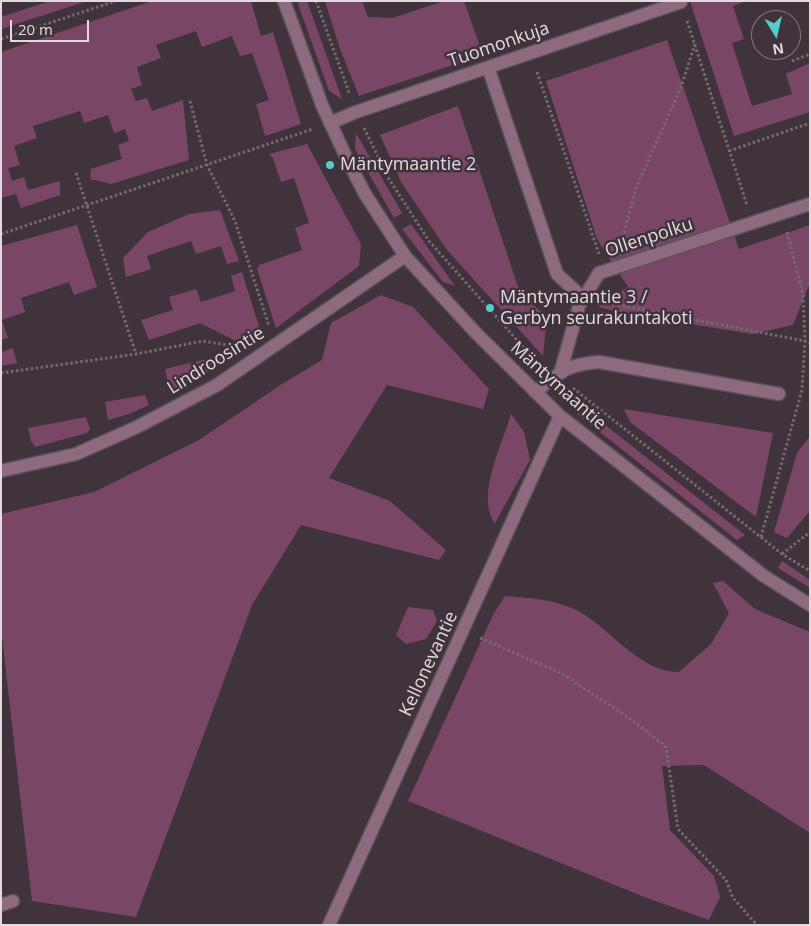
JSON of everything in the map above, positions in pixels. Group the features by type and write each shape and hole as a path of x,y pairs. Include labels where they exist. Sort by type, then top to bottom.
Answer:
{"street":[{"name":"Mäntymaantie","path":"284,1 330,123 365,194 405,256 476,333 560,416 764,576 810,605"},
{"name":"Tuomonkuja","path":"330,123 356,112 681,2"},
{"path":"488,67 557,274 584,299"},
{"name":"Ollenpolku","path":"559,373 579,306 599,273 810,204"},
{"name":"Lindroosintie","path":"1,471 84,451 137,427 218,386 405,256"},
{"path":"535,392 559,373 580,364 599,362 779,394"},
{"name":"Kellonevantie","path":"329,925 560,416"}],"path":[{"path":"1,39 116,1"},
{"path":"316,1 356,112 388,179 429,241 532,357 559,373 782,554 810,571"},
{"path":"681,2 752,223"},
{"path":"623,265 620,246 636,188 681,87 695,44"},
{"path":"792,61 810,54"},
{"path":"537,72 604,271"},
{"path":"190,101 207,165 235,221 275,345"},
{"path":"729,151 810,123"},
{"path":"1,234 299,134"},
{"path":"76,173 85,205 136,354"},
{"path":"782,214 803,295 805,341 810,343"},
{"path":"1,373 136,354 204,341 227,345 252,361"},
{"path":"782,554 810,532"},
{"path":"464,631 561,673 635,722 666,748 678,829 726,880 733,898 757,925"}],"shaded area":[{"path":"50,1 87,1 1,29 1,17"},
{"path":"152,1 251,1 261,36 273,32 301,124 265,136 256,104 269,100 252,53 240,56 232,36 202,47 196,31 156,45 161,58 137,67 142,85 131,89 136,101 147,98 152,111 183,100 189,160 111,184 90,179 91,169 122,159 118,145 129,141 125,129 114,133 108,115 84,123 80,111 33,126 37,138 14,146 20,165 8,168 12,181 24,177 28,190 60,181 60,195 21,208 16,194 1,198 1,52"},
{"path":"297,1 307,1 342,99 329,91"},
{"path":"325,1 362,1 368,17 393,18 444,1 464,1 483,55 359,96 340,49"},
{"path":"690,1 747,1 733,6 744,39 732,43 752,106 792,94 786,74 810,63 810,112 734,136"},
{"path":"667,40 739,249 810,225 810,283 793,325 753,334 633,315 598,307 628,287 597,239 546,81"},
{"path":"458,106 520,293 547,317 543,356 447,250 401,182 380,135"},
{"path":"356,133 402,213 394,218 355,149"},
{"path":"307,144 361,244 359,266 276,328 257,269 259,265 302,250 295,228 309,223 294,178 281,182 273,158 269,154"},
{"path":"220,210 239,261 227,264 221,246 196,254 191,241 147,256 151,269 126,277 123,258 148,232 189,214"},
{"path":"411,224 455,286 443,282 402,229"},
{"path":"77,225 97,287 74,295 69,282 21,298 25,312 2,320 8,338 1,340 1,246"},
{"path":"242,272 262,336 246,346 200,323 149,340 141,320 173,310 169,297 196,289 201,302 235,291 231,276"},
{"path":"381,295 413,307 489,389 483,409 387,385 329,478 390,501 446,550 439,560 301,525 252,605 136,917 32,901 1,628 1,514 94,492 199,440 282,384 322,360 331,323"},
{"path":"13,348 17,363 1,366 1,352"},
{"path":"219,356 227,360 185,386 170,392 165,369"},
{"path":"145,395 149,405 129,414 108,420 105,402"},
{"path":"581,406 745,535 737,540 577,414"},
{"path":"624,409 773,433 756,517 630,422"},
{"path":"511,414 524,432 530,460 495,523 490,512 488,499 489,484 492,469"},
{"path":"86,417 90,429 87,433 35,447 31,441 28,428"},
{"path":"810,436 810,511 787,538 774,532 797,453"},
{"path":"782,561 810,580 810,588 778,568"},
{"path":"723,581 755,609 810,632 810,833 704,765 662,766 670,830 714,876 720,897 709,920 647,898 408,801 494,613 505,596 549,601 574,609 587,616 637,656 650,664 664,670 679,672 711,644 729,613 713,583"},
{"path":"408,607 433,610 437,621 426,639 406,644 396,635"}],"place":[{"name":"Mäntymaantie 2","path":"330,165"},
{"name":"Mäntymaantie 3 / Gerbyn seurakuntakoti","path":"490,308"}]}
